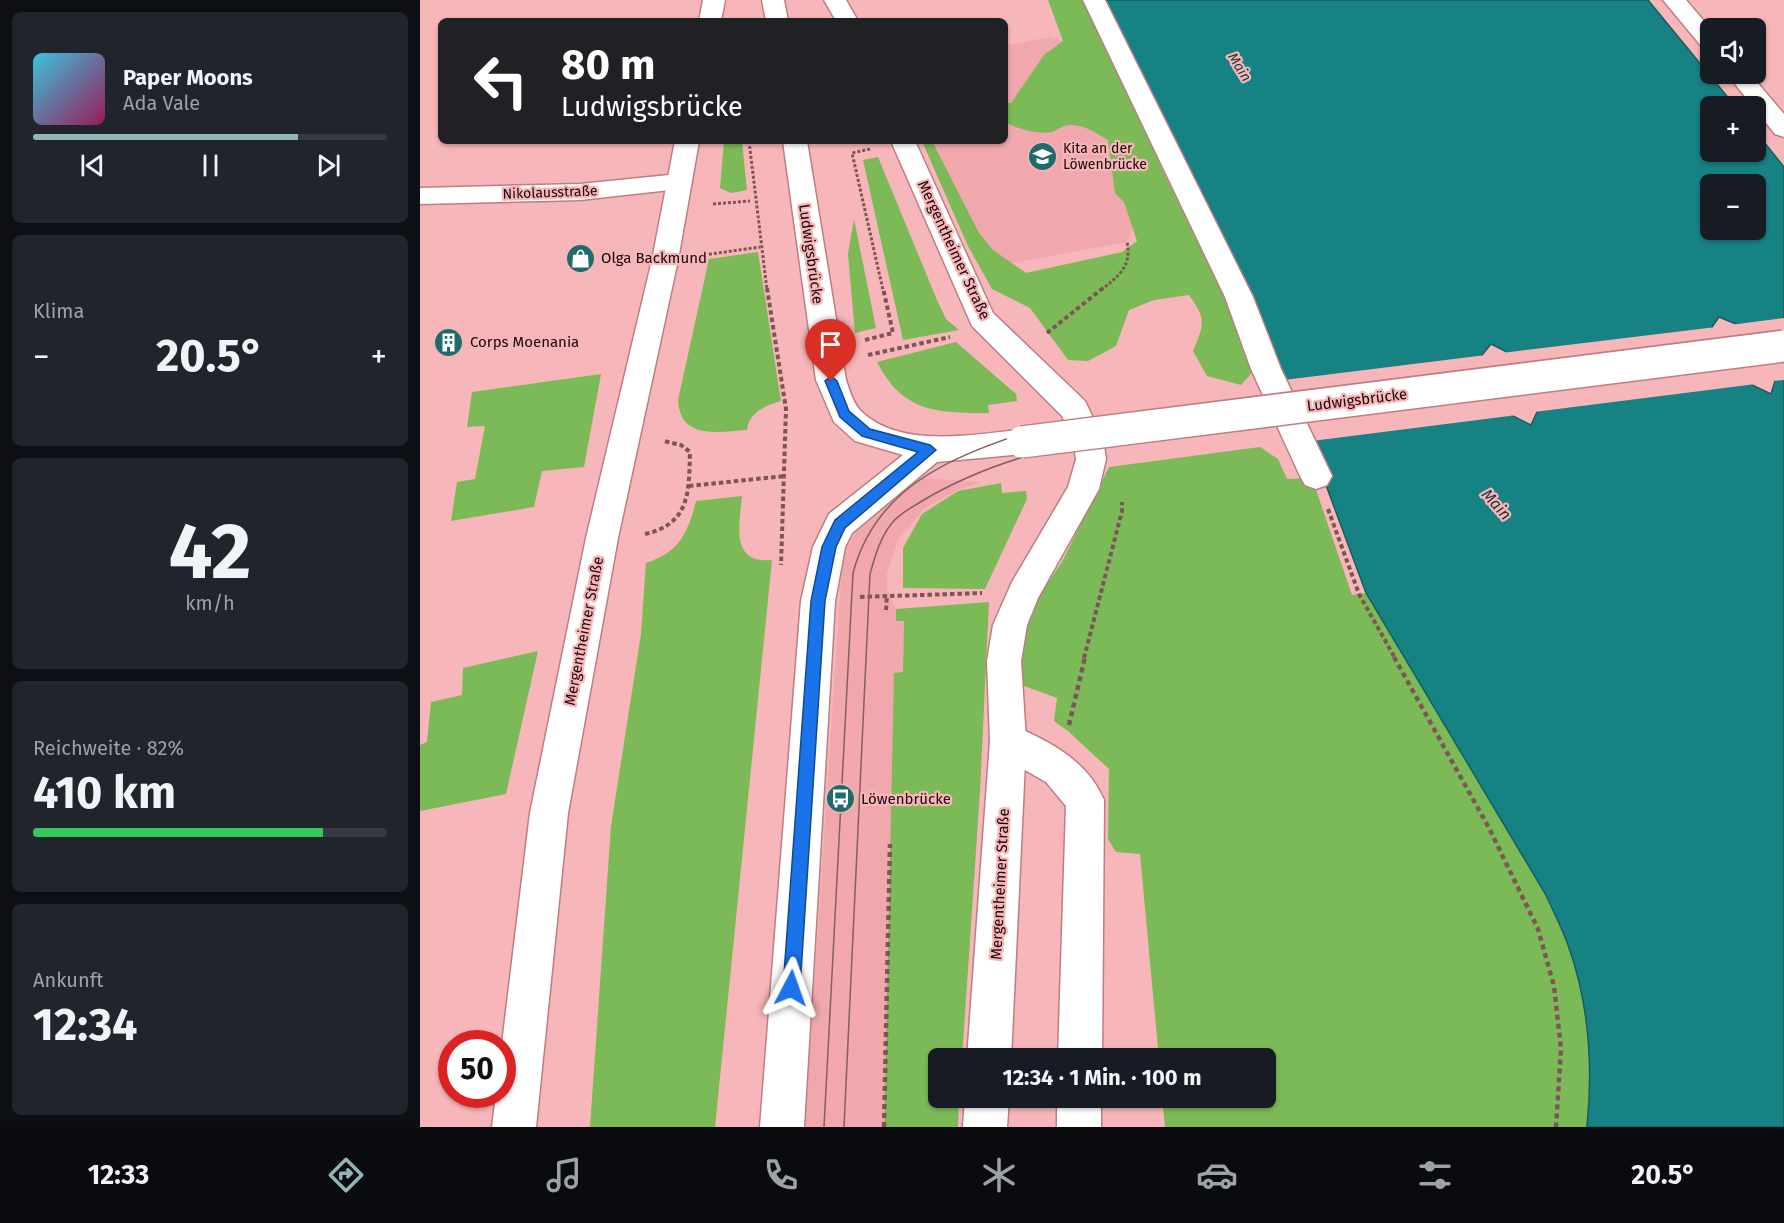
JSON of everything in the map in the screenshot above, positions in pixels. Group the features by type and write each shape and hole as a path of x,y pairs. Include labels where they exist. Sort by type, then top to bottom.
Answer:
{"main road":[{"path":"711,18 714,0"},
{"path":"773,0 776,18"},
{"path":"835,0 845,18"},
{"path":"1094,0 1239,297 1266,369 1316,476"},
{"path":"1674,0 1700,30"},
{"path":"1746,84 1784,129"},
{"name":"Mergentheimer Straße","path":"514,1127 549,813 602,538 665,260 686,144"},
{"name":"Ludwigsbrücke","path":"795,144 831,381 844,414 866,433 930,450 1022,442 1784,346"},
{"name":"Mergentheimer Straße","path":"904,144 982,319 1074,409 1088,439 1091,459 1083,489 1024,591 1010,625 1004,661 1008,741 990,1048"},
{"name":"Nikolausstraße","path":"420,196 579,192 679,183"},
{"path":"782,1127 818,610 829,547 840,524 930,450"},
{"path":"1008,741 1059,769 1084,800 1080,1048"},
{"path":"985,1127 986,1108"},
{"path":"1079,1108 1079,1127"}],"path":[{"path":"749,144 760,247 786,409 781,568"},
{"path":"890,144 852,153 893,333 864,340 868,355 960,335"},
{"path":"711,204 750,201"},
{"path":"1039,339 1120,274 1129,264 1130,256 1126,242"},
{"path":"708,255 760,247"},
{"path":"650,534 671,525 682,513 689,486 690,452 670,441"},
{"path":"689,486 785,476"},
{"path":"1316,476 1359,594 1489,828 1538,929 1554,986 1561,1049 1556,1127"},
{"path":"902,596 1024,591"},
{"path":"886,610 887,595"},
{"path":"884,1127 890,844"}],"shaded area":[{"name":"Kita an der Löwenbrücke","path":"1049,37 1111,53 1163,171 1126,242 992,267 968,246 923,144 1008,144 1008,45"},
{"path":"919,478 982,482 959,489 924,509 897,541 887,574 887,590 896,609 896,621 904,621 903,672 894,674 884,1127 805,1127 842,564 845,550 867,515 899,488"}],"green space":[{"path":"1048,0 1087,0 1163,171 1256,363 1251,374 1241,385 1207,376 1193,351 1202,322 1199,310 1189,295 1154,300 1129,310 1116,346 1088,361 1068,360 1030,308 992,289 968,246 923,144 934,144 979,233 993,250 1026,273 1122,252 1137,241 1124,202 1115,193 1108,140 1080,126 1066,125 1053,131 1039,133 1008,123 1008,103 1011,103 1044,55 1063,41"},
{"path":"724,144 742,144 747,190 731,193 720,188"},
{"path":"878,157 937,300 946,319 959,330 903,340 863,160"},
{"path":"854,219 876,328 855,333 848,254"},
{"path":"758,252 781,401 754,414 747,430 713,432 693,428 680,413 678,400 709,259"},
{"path":"956,342 1016,394 1017,401 988,405 989,413 954,412 924,407 910,401 898,391 887,379 877,362"},
{"path":"601,374 584,467 542,471 534,507 451,521 457,482 475,479 485,426 467,427 472,392"},
{"path":"1260,447 1278,459 1287,479 1312,478 1352,595 1366,593 1546,894 1563,932 1581,989 1588,1035 1590,1081 1587,1127 1165,1127 1163,1108 1276,1108 1276,1048 1158,1048 1140,854 1116,852 1108,839 1109,769 1054,721 1057,698 1013,682 1026,614 1062,562 1109,467"},
{"path":"1001,483 1002,493 1026,491 1027,499 985,589 903,588 903,548 922,514 958,491"},
{"path":"742,496 739,530 743,549 749,556 758,560 772,560 715,1127 590,1127 611,826 641,634 646,563 667,553 681,540 690,522 696,501"},
{"path":"989,602 980,791 963,1048 928,1048 928,1108 959,1108 958,1127 884,1127 894,673 903,672 904,621 896,621 896,609"},
{"path":"538,651 506,794 420,811 420,745 427,742 431,702 462,695 463,668"}],"water":[{"name":"Main","path":"1098,0 1648,0 1700,63 1700,84 1717,84 1727,96 1700,96 1700,162 1766,162 1766,145 1784,167 1784,1127 1587,1127 1590,1081 1588,1035 1581,989 1566,939 1546,895 1366,593 1323,477","holes":["1719,317 1736,324 1775,381 1771,394 1750,384 1712,327","1491,344 1507,352 1537,412 1531,425 1511,415 1482,355"]}],"pier":[{"path":"1784,318 1784,380 1772,381 1734,327 1730,325"},
{"path":"1716,327 1756,384 1534,412 1505,354 1502,353"},
{"path":"1486,355 1517,415 1304,442 1276,381"}],"tram line":[{"path":"824,1127 853,573 863,544 878,520 896,499 941,467 1021,434 1784,339"},
{"path":"844,1127 870,574 881,541 899,516 939,491 973,475 1064,446 1784,352"}],"place":[{"name":"Kita an der Löwenbrücke","path":"1042,156"},
{"name":"Olga Backmund","path":"580,258"},
{"name":"Corps Moenania","path":"449,342"},
{"name":"Löwenbrücke","path":"840,799"}],"route":[{"path":"791,988 818,601 829,547 840,524 930,450 866,433 844,414 831,381"}]}
